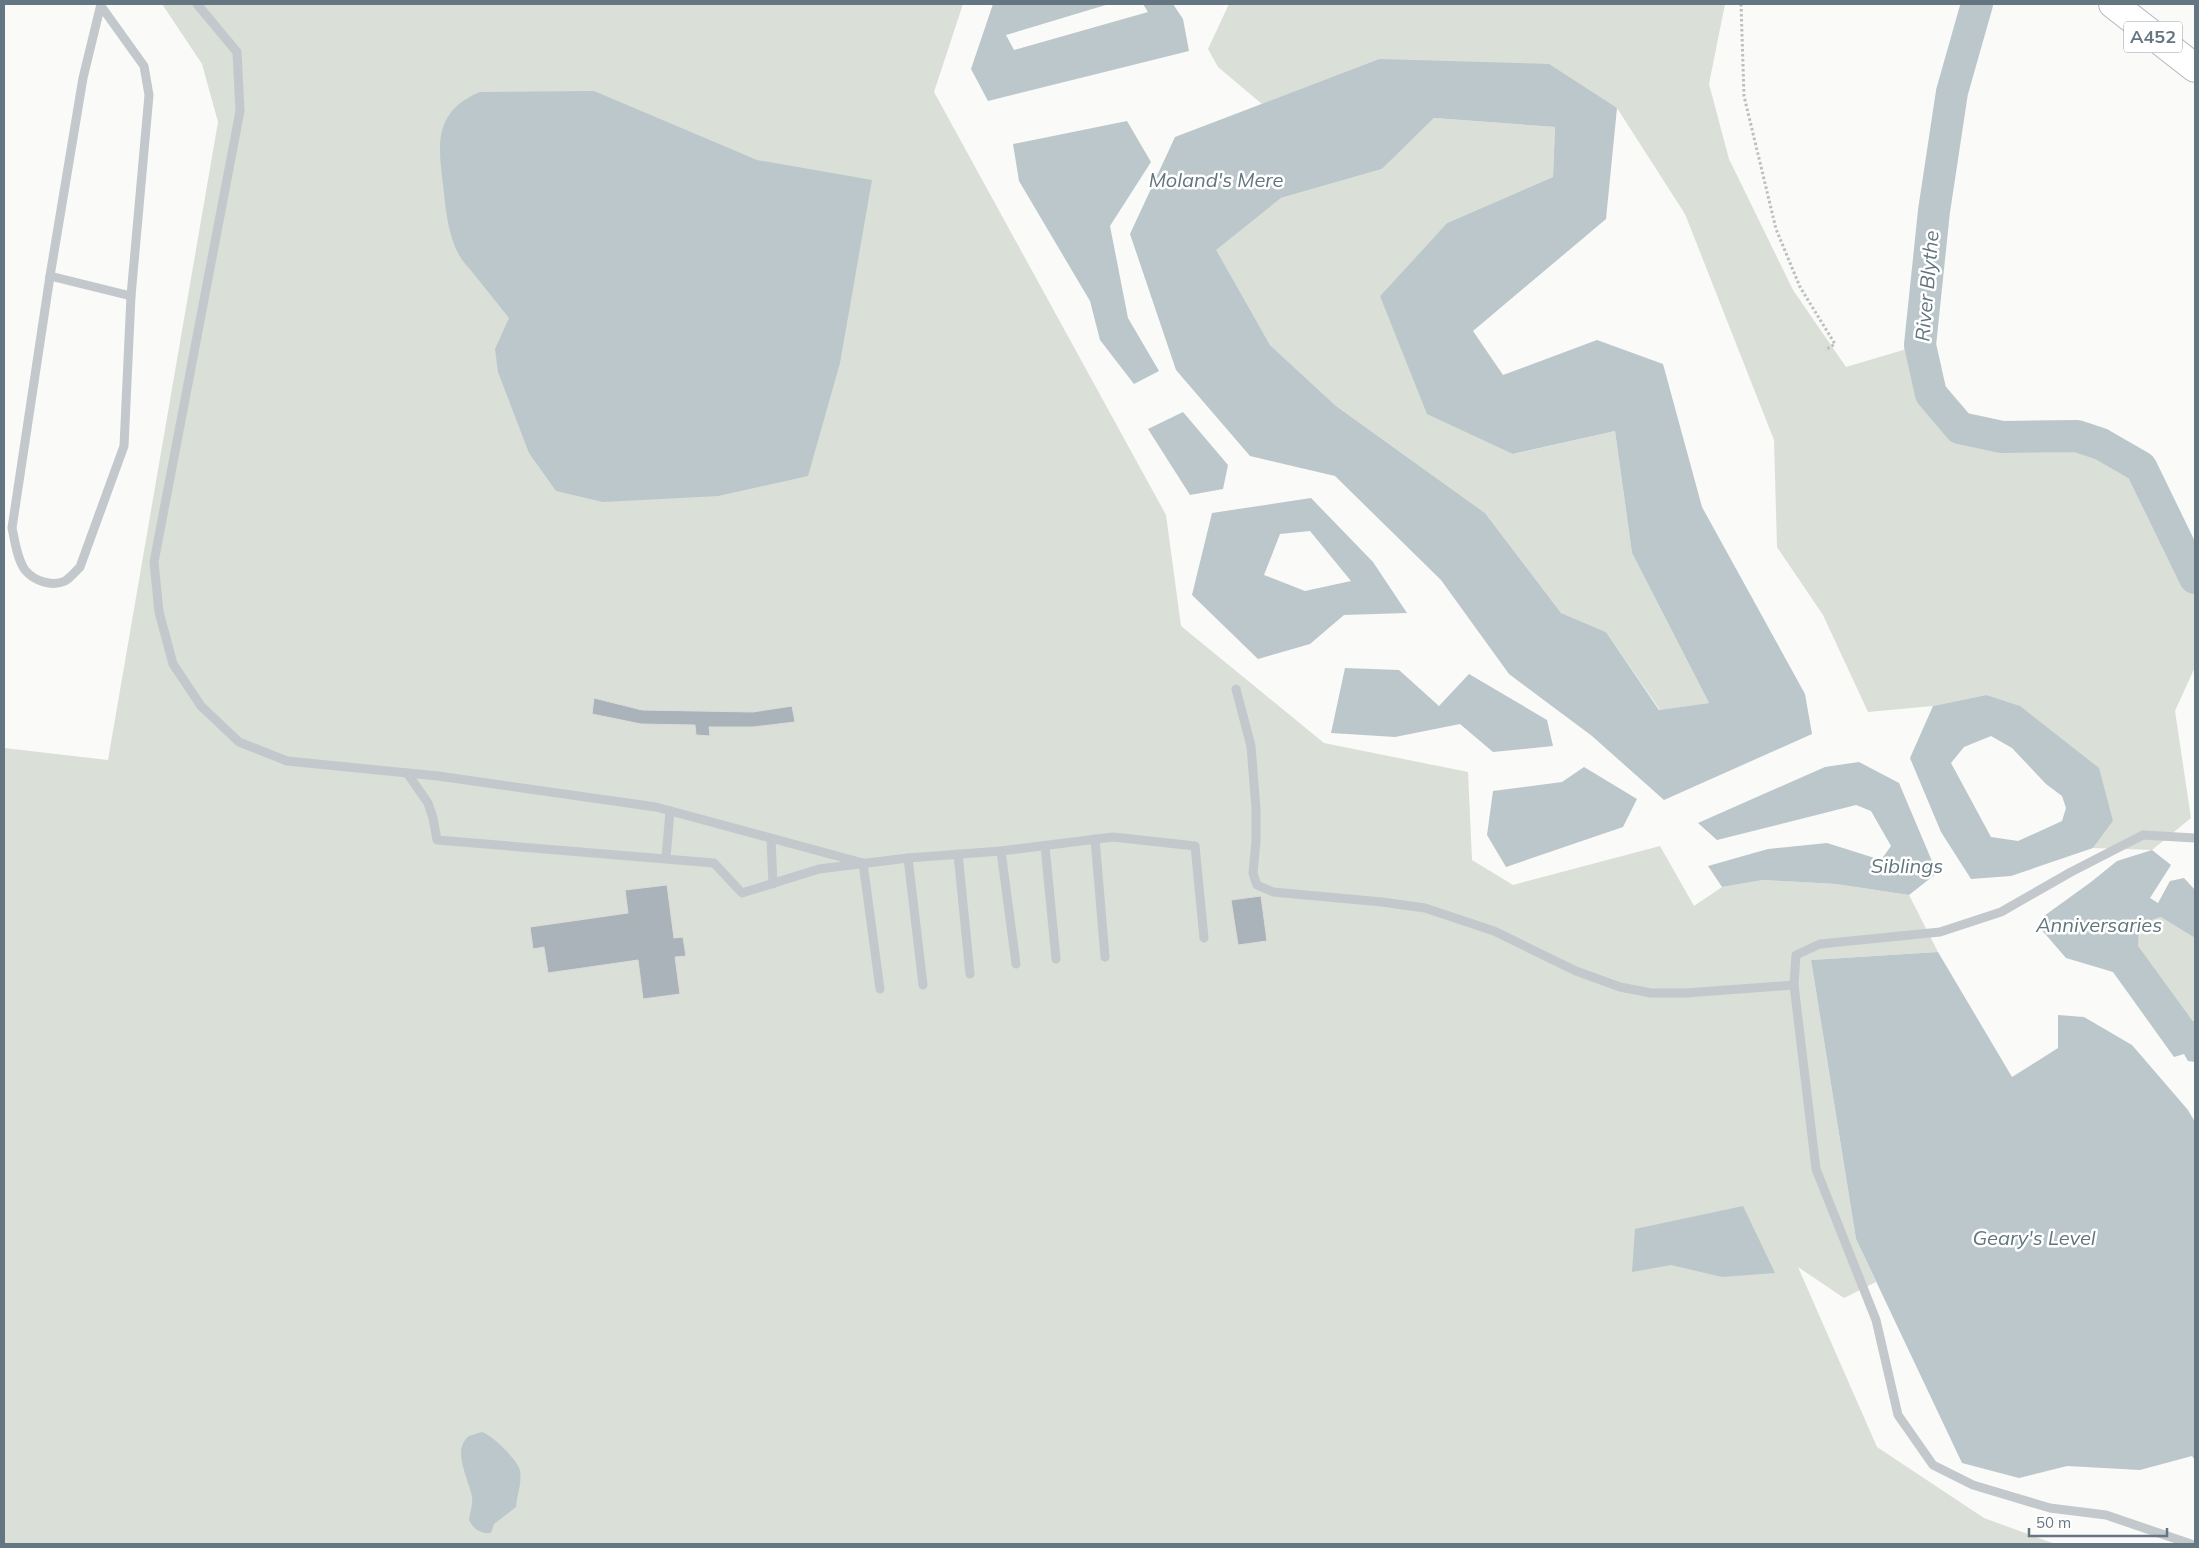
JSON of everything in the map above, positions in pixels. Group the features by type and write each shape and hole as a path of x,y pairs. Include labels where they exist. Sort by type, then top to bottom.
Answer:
{"highway":[{"name":"A452","path":"2113,4 2195,68"}],"lane":[{"path":"197,4 237,52 240,110 154,562 159,612 173,664 201,706 239,742 287,761 407,773 637,805 670,811 863,863"},
{"path":"101,5 144,66 149,95 130,296 124,446 80,568 66,580 56,584 38,581 25,570 17,551 12,528 50,276 83,78 101,5"},
{"path":"50,276 130,296"},
{"path":"1236,689 1251,746 1256,809 1253,873 1257,885 1273,892 1425,908 1494,930 1576,972 1620,987 1651,993 1686,993 1794,986"},
{"path":"407,773 428,803 437,840 714,863 742,893 819,869 908,858 1001,851 1113,837 1195,846 1204,938"},
{"path":"666,858 670,811"},
{"path":"2190,1544 2106,1515 2050,1508 1973,1485 1933,1465 1928,1458 1898,1415 1876,1320 1816,1169 1794,986 1796,955 1820,944 1940,932 2001,912 2071,872 2143,835 2195,838"},
{"path":"771,839 773,884"},
{"path":"1095,839 1105,957"},
{"path":"1045,846 1056,959"},
{"path":"1001,851 1016,964"},
{"path":"958,854 970,974"},
{"path":"908,858 924,985"},
{"path":"863,863 880,989"}],"path":[{"path":"1741,4 1744,96 1776,229 1800,287 1835,344 1826,350"}],"shaded area":[{"path":"162,4 963,4 934,92 1166,515 1181,626 1324,743 1468,772 1472,860 1513,885 1660,846 1694,906 1722,887 1763,880 1836,884 1909,895 1938,952 1811,960 1856,1239 1876,1282 1844,1298 1798,1267 1877,1447 1984,1518 2055,1544 4,1544 4,748 108,760 218,122 202,64"},
{"path":"1229,4 1725,4 1709,84 1729,159 1793,290 1846,367 1920,345 1931,394 1960,428 2002,437 2077,436 2101,444 2141,467 2195,578 2195,667 2175,711 2191,818 2152,850 2093,848 2113,821 1986,695 1933,706 1868,712 1823,615 1777,547 1774,440 1685,214 1617,108 1379,59 1262,104 1218,67 1208,49"},
{"path":"1434,118 1555,127 1553,177 1447,223 1380,296 1514,454 1615,431 1632,553 1709,703 1660,710 1606,632 1561,613 1485,513 1336,406 1270,345 1215,250 1281,198 1382,169"},
{"path":"2162,917 2195,938 2195,1022 2137,946 2138,923"}],"water":[{"path":"993,4 1109,4 1006,35 1014,50 1148,12 1143,4 1173,4 1183,19 1189,51 988,101 971,69"},
{"name":"Moland's Mere","path":"1379,59 1549,64 1617,108 1606,219 1473,331 1503,375 1597,340 1663,364 1702,507 1805,694 1812,734 1664,800 1592,736 1509,674 1441,580 1335,476 1250,456 1176,370 1130,234 1175,137","holes":["1434,118 1555,127 1553,177 1447,223 1380,296 1427,414 1513,454 1615,431 1632,553 1709,703 1659,710 1606,632 1561,613 1485,513 1336,406 1270,345 1216,250 1281,198 1382,169"]},
{"path":"594,91 757,160 872,180 840,363 808,476 718,496 603,502 556,491 529,453 498,372 495,349 509,318 461,258 450,233 440,162 441,134 445,122 453,110 480,92"},
{"path":"1127,121 1151,162 1110,226 1128,318 1159,371 1134,384 1100,340 1090,301 1019,181 1013,144"},
{"path":"1183,412 1228,465 1223,489 1190,495 1148,429"},
{"path":"1311,498 1373,562 1407,613 1344,615 1310,644 1258,659 1192,595 1212,513","holes":["1310,531 1351,581 1305,591 1264,575 1280,534"]},
{"path":"1345,668 1399,670 1439,706 1469,674 1547,720 1553,746 1493,752 1460,724 1395,737 1331,733"},
{"path":"1986,695 2020,706 2099,768 2113,821 2093,848 2011,876 1971,879 1941,832 1910,758 1933,706","holes":["1991,736 2012,748 2046,784 2062,796 2066,808 2062,821 2018,841 1991,837 1951,763 1964,747"]},
{"name":"Siblings","path":"1859,762 1899,783 1937,873 1909,895 1836,884 1763,880 1722,887 1708,866 1768,849 1827,843 1881,860 1891,846 1871,811 1856,805 1717,840 1698,823 1825,767"},
{"path":"1584,767 1637,799 1623,827 1506,867 1487,835 1493,791 1562,782"},
{"name":"Anniversaries","path":"2152,850 2171,865 2150,898 2158,903 2170,881 2184,878 2195,890 2195,938 2161,917 2139,924 2138,946 2195,1022 2195,1062 2188,1061 2184,1054 2174,1057 2113,972 2066,958 2040,928 2044,916 2117,861"},
{"name":"Geary's Level","path":"1938,952 2012,1077 2058,1048 2058,1015 2084,1017 2132,1045 2188,1110 2195,1122 2195,1460 2192,1456 2140,1470 2067,1466 2019,1478 1962,1463 1856,1239 1811,960"},
{"path":"1743,1206 1775,1273 1722,1277 1671,1265 1632,1272 1635,1229"},
{"path":"482,1432 492,1438 510,1455 520,1471 516,1507 494,1524 491,1533 484,1533 478,1530 469,1520 472,1497 461,1457 461,1449 469,1436"}],"building":[{"path":"594,698 642,710 753,712 792,706 795,722 753,727 709,727 710,736 696,735 695,725 641,724 592,714"},
{"path":"667,885 674,938 683,937 686,956 675,957 680,994 643,999 638,960 548,973 544,947 533,949 530,927 628,913 625,890"},
{"path":"1261,896 1267,941 1238,945 1231,900"}],"waterway":[{"name":"River Blythe","path":"1977,4 1952,92 1934,211 1920,345 1931,394 1960,428 2002,437 2077,436 2101,444 2141,467 2195,578"}]}
